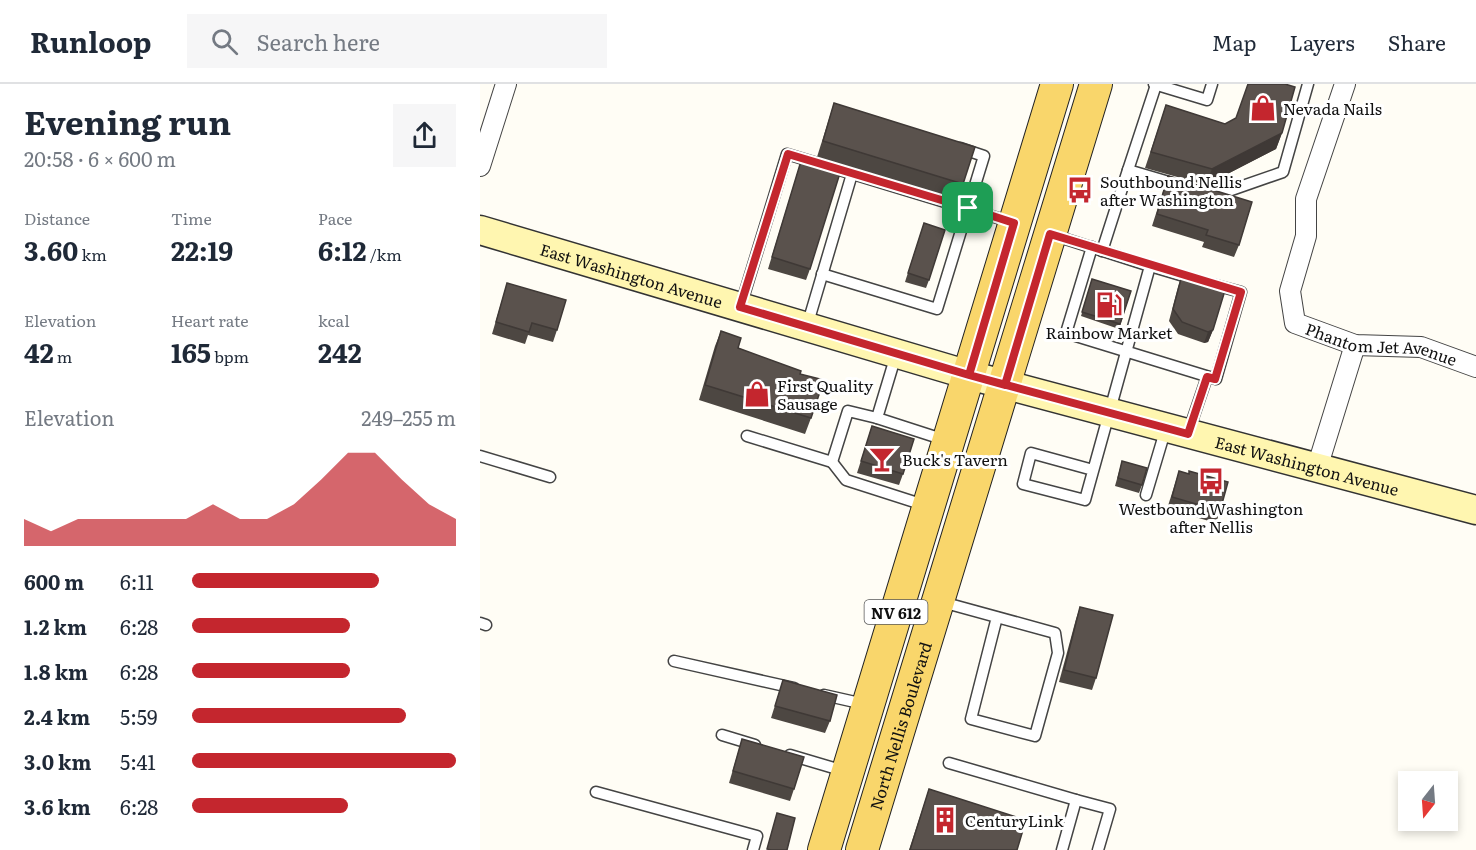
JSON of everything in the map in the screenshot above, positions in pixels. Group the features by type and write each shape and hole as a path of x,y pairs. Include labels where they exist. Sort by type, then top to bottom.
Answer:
{"main road":[{"name":"NV 612","path":"824,850 1057,84"},
{"name":"North Nellis Boulevard","path":"862,850 1096,84"},
{"name":"East Washington Avenue","path":"480,230 969,375 1476,510"}],"street":[{"path":"480,166 506,84"},
{"name":"Phantom Jet Avenue","path":"1345,84 1306,199 1306,236 1290,291 1295,323 1355,345 1421,347 1476,367"},
{"path":"1317,468 1355,345"}],"lane":[{"path":"1050,234 1097,249 1150,266 1241,292 1215,379 1066,333 1097,249 1128,170 1155,84 1207,100 1212,84"},
{"path":"1128,170 1214,196 1283,172 1308,84"},
{"path":"822,274 937,309 984,156 951,146"},
{"path":"740,307 788,154 1014,223"},
{"path":"807,327 852,174"},
{"path":"1093,470 1031,453 1023,484 1084,500 1093,470 1125,351 1150,266"},
{"path":"877,417 896,353"},
{"path":"1146,495 1177,431 1207,377"},
{"path":"832,462 848,411 877,417 949,441"},
{"path":"747,436 832,462 846,480 928,506"},
{"path":"480,456 550,477"},
{"path":"938,601 997,617 1055,633 1058,652 1035,736 971,719 997,617"},
{"path":"674,661 868,705"},
{"path":"722,735 768,748"},
{"path":"779,752 848,772"},
{"path":"949,763 1110,810 1098,850"},
{"path":"596,792 757,837 753,850"},
{"path":"1062,850 1076,800"}],"building":[{"path":"1248,84 1285,84 1295,87 1282,133 1212,169 1151,152 1166,105 1225,124 1236,118"},
{"path":"834,103 975,147 963,184 823,141"},
{"path":"801,161 840,173 810,269 772,257"},
{"path":"1168,176 1252,202 1239,245 1206,235 1208,230 1157,214"},
{"path":"924,223 945,230 929,280 908,273"},
{"path":"1182,275 1226,287 1213,330 1208,332 1182,322 1173,309"},
{"path":"1092,279 1131,291 1120,324 1082,312"},
{"path":"507,283 566,300 557,330 532,323 529,332 496,322"},
{"path":"721,331 741,338 738,348 801,371 800,374 824,380 811,418 705,385"},
{"path":"872,426 914,439 903,474 861,461"},
{"path":"1122,461 1147,468 1142,485 1118,478"},
{"path":"1179,471 1189,474 1189,471 1228,482 1220,511 1172,497"},
{"path":"1080,607 1113,615 1096,678 1064,670"},
{"path":"783,680 837,695 830,721 775,706"},
{"path":"742,739 804,757 794,789 733,771"},
{"name":"CenturyLink","path":"929,789 1026,820 1017,850 910,850"},
{"path":"777,813 795,818 787,850 767,849"}],"place":[{"name":"Nevada Nails","path":"1263,108"},
{"name":"Southbound Nellis after Washington","path":"1080,190"},
{"name":"Rainbow Market","path":"1109,305"},
{"name":"First Quality Sausage","path":"757,394"},
{"name":"Buck's Tavern","path":"882,459"},
{"name":"Westbound Washington after Nellis","path":"1211,481"},
{"name":"CenturyLink","path":"945,820"}],"route":[{"path":"968,208 788,154 740,307 969,375 1005,385 1188,434 1207,377 1215,379 1241,292 1050,234 1005,385 969,375 1014,223 968,208"}]}
